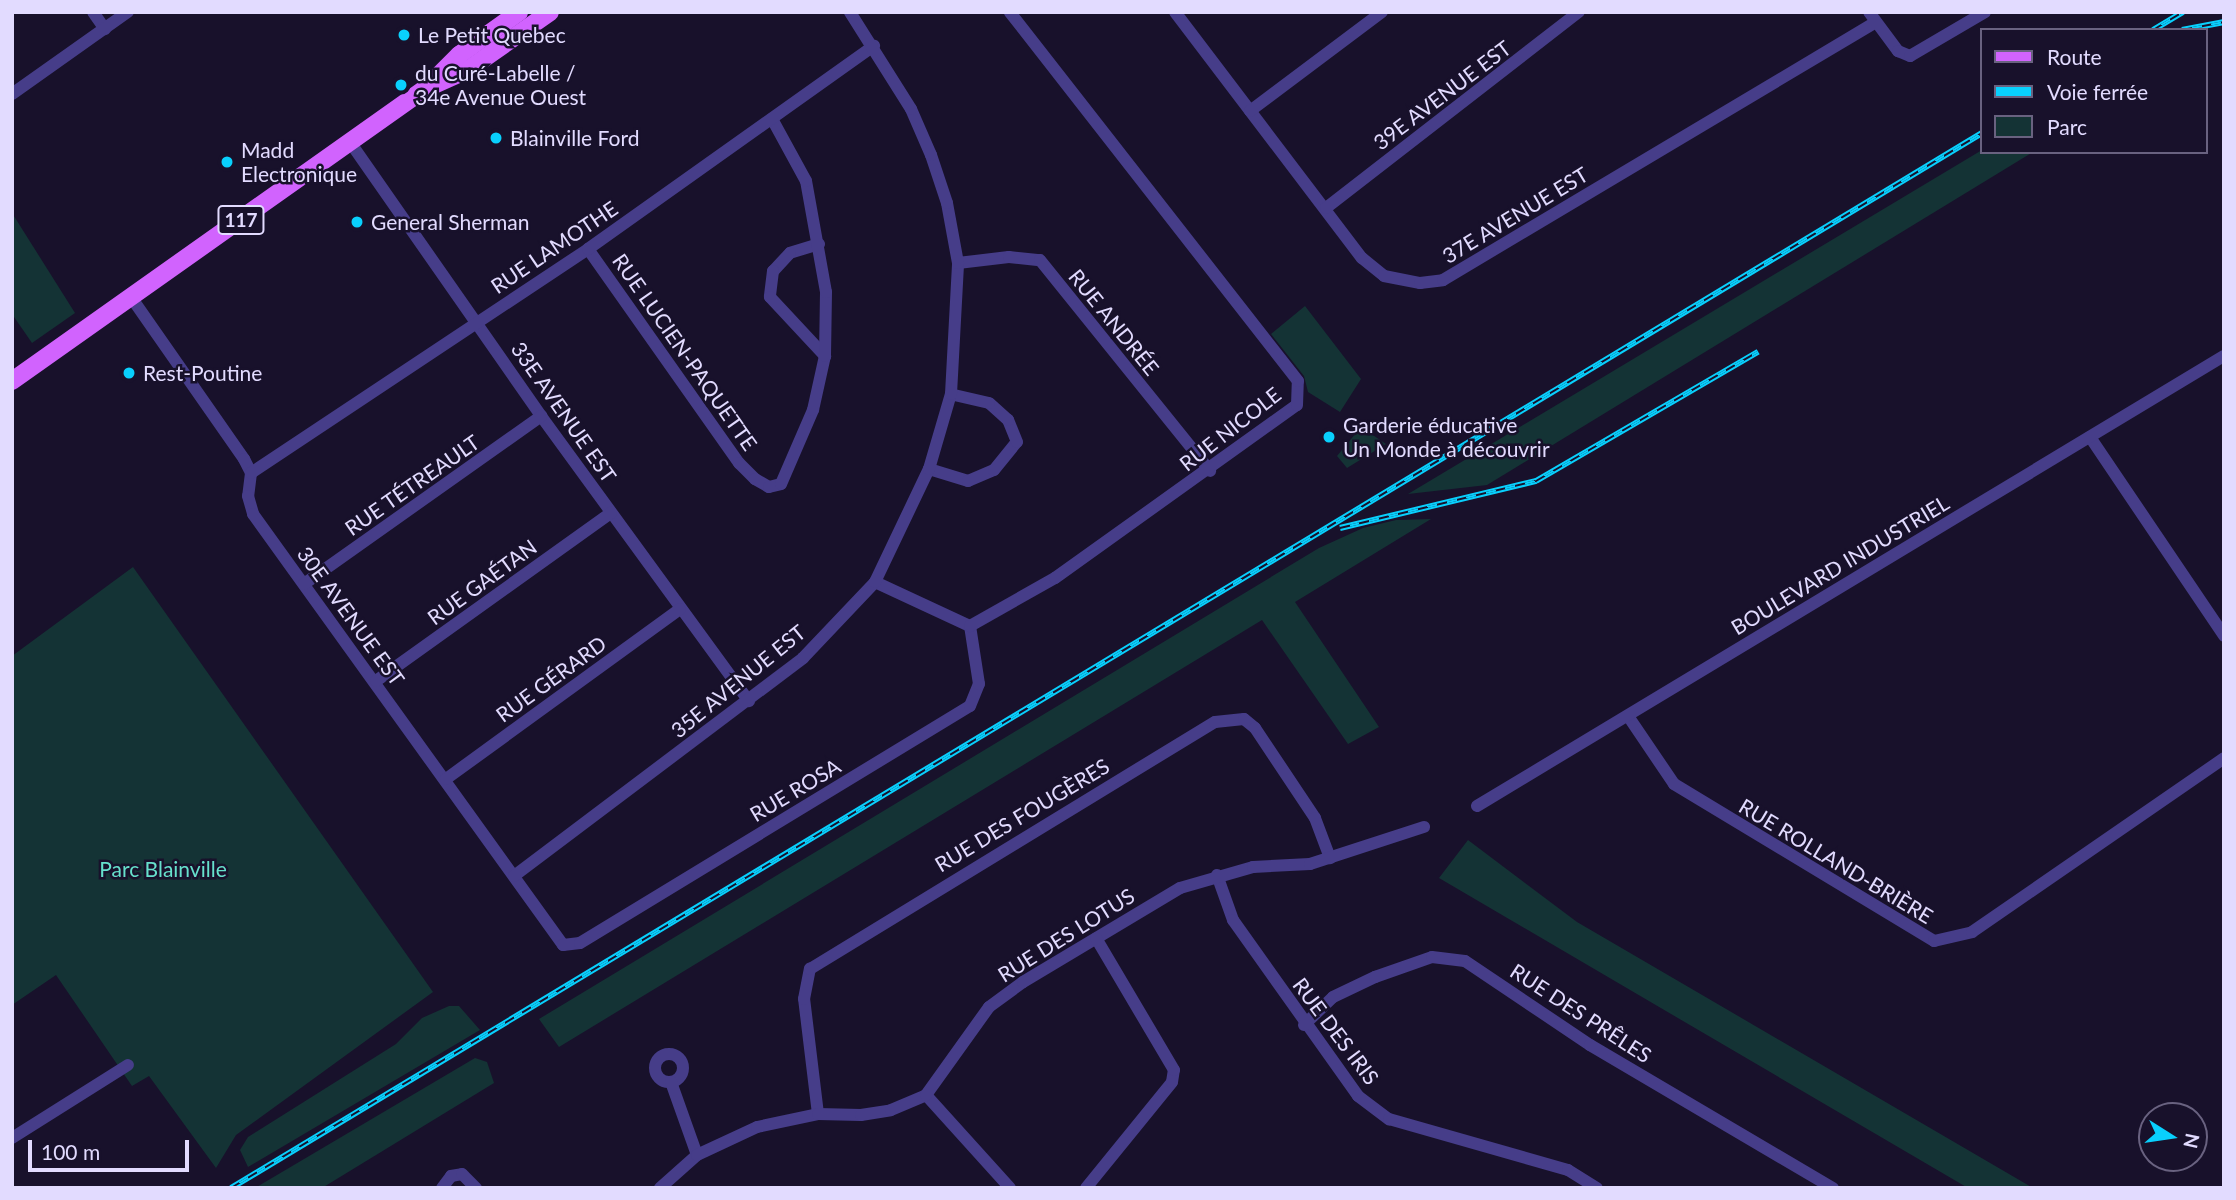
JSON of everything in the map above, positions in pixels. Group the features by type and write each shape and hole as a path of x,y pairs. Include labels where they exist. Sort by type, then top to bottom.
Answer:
{"main road":[{"name":"117","path":"12,381 426,88 469,69 523,17 550,12"}],"street":[{"path":"93,12 105,29"},
{"path":"12,94 128,12"},
{"name":"35E AVENUE EST","path":"514,876 803,658 875,582 929,468 951,394 958,263 947,203 931,155 874,46 850,12"},
{"name":"RUE NICOLE","path":"970,626 1055,578 1210,471 1297,405 1298,381 1010,12"},
{"name":"37E AVENUE EST","path":"1175,12 1362,258 1384,276 1413,283 1443,281 1873,17"},
{"path":"1250,111 1382,12"},
{"name":"39E AVENUE EST","path":"1326,208 1579,12"},
{"path":"1873,17 1898,51 1910,56 1985,12"},
{"name":"RUE LAMOTHE","path":"251,473 588,249 874,46"},
{"name":"RUE LUCIEN-PAQUETTE","path":"588,249 739,463 769,486 780,484 813,410 825,356 825,292 819,244 806,181 772,119"},
{"name":"33E AVENUE EST","path":"350,142 541,416 749,701"},
{"path":"819,244 790,253 773,271 770,297 825,356"},
{"name":"RUE ANDRÉE","path":"958,263 1009,257 1040,260 1210,471"},
{"path":"131,297 251,473"},
{"name":"BOULEVARD INDUSTRIEL","path":"1477,806 2224,356"},
{"path":"929,468 968,481 994,470 1017,442 1008,420 989,403 951,394"},
{"name":"RUE TÉTREAULT","path":"304,584 541,416"},
{"path":"2090,437 2224,636"},
{"name":"30E AVENUE EST","path":"251,473 248,496 253,514 446,779 555,938 567,946"},
{"name":"RUE GAÉTAN","path":"376,681 611,513"},
{"path":"875,582 970,626"},
{"name":"RUE GÉRARD","path":"446,779 680,609"},
{"name":"RUE ROSA","path":"567,946 580,943 970,706 979,684 970,626"},
{"name":"RUE ROLLAND-BRIÈRE","path":"1628,716 1674,784 1934,941 1972,932 2224,758"},
{"name":"RUE DES FOUGÈRES","path":"818,1114 804,999 810,969 1215,722 1244,719 1255,728 1315,818 1330,858"},
{"name":"RUE DES LOTUS","path":"926,1095 989,1007 1180,888 1217,875 1330,858 1424,828"},
{"name":"RUE DES IRIS","path":"1217,875 1233,920 1304,1025 1358,1096 1389,1119 1568,1170 1597,1188"},
{"path":"1086,1188 1172,1083 1174,1070 1096,938"},
{"name":"RUE DES PRÊLES","path":"1304,1025 1333,997 1375,977 1432,957 1465,961 1590,1045 1833,1188"},
{"path":"12,1138 128,1065"},
{"path":"671,1082 697,1155"},
{"path":"660,1188 697,1155 757,1127 818,1114 881,1112 926,1095 1010,1188"},
{"path":"442,1188 451,1176 462,1174 476,1188"}],"green space":[{"path":"1980,151 1980,154 2030,154 1487,485 1408,494"},
{"path":"12,213 75,313 32,343 12,314"},
{"path":"1305,306 1361,379 1340,412 1308,392 1304,376 1271,334"},
{"path":"1361,427 1386,444 1347,468 1337,456"},
{"path":"1431,519 1295,602 1379,727 1348,744 1262,620 559,1047 539,1019 1319,548 1363,528 1396,520"},
{"name":"Parc Blainville","path":"133,567 433,992 236,1135 216,1168 149,1076 132,1086 56,975 12,1005 12,656"},
{"path":"1468,840 1577,922 2033,1188 1968,1188 1439,878"},
{"path":"449,1006 459,1006 480,1030 248,1167 240,1150 248,1137 396,1044 422,1018"},
{"path":"475,1058 487,1062 494,1083 322,1188 255,1188"}],"railway":[{"path":"2156,28 2183,12"},
{"path":"2192,28 2224,22"},
{"path":"231,1188 1980,134"},
{"path":"1340,528 1536,481 1758,352"}],"place":[{"name":"Le Petit Quebec","path":"404,35"},
{"name":"du Curé-Labelle / 34e Avenue Ouest","path":"401,85"},
{"name":"Blainville Ford","path":"496,138"},
{"name":"Madd Electronique","path":"227,162"},
{"name":"General Sherman","path":"357,222"},
{"name":"Rest-Poutine","path":"129,373"},
{"name":"Garderie éducative Un Monde à découvrir","path":"1329,437"}]}
